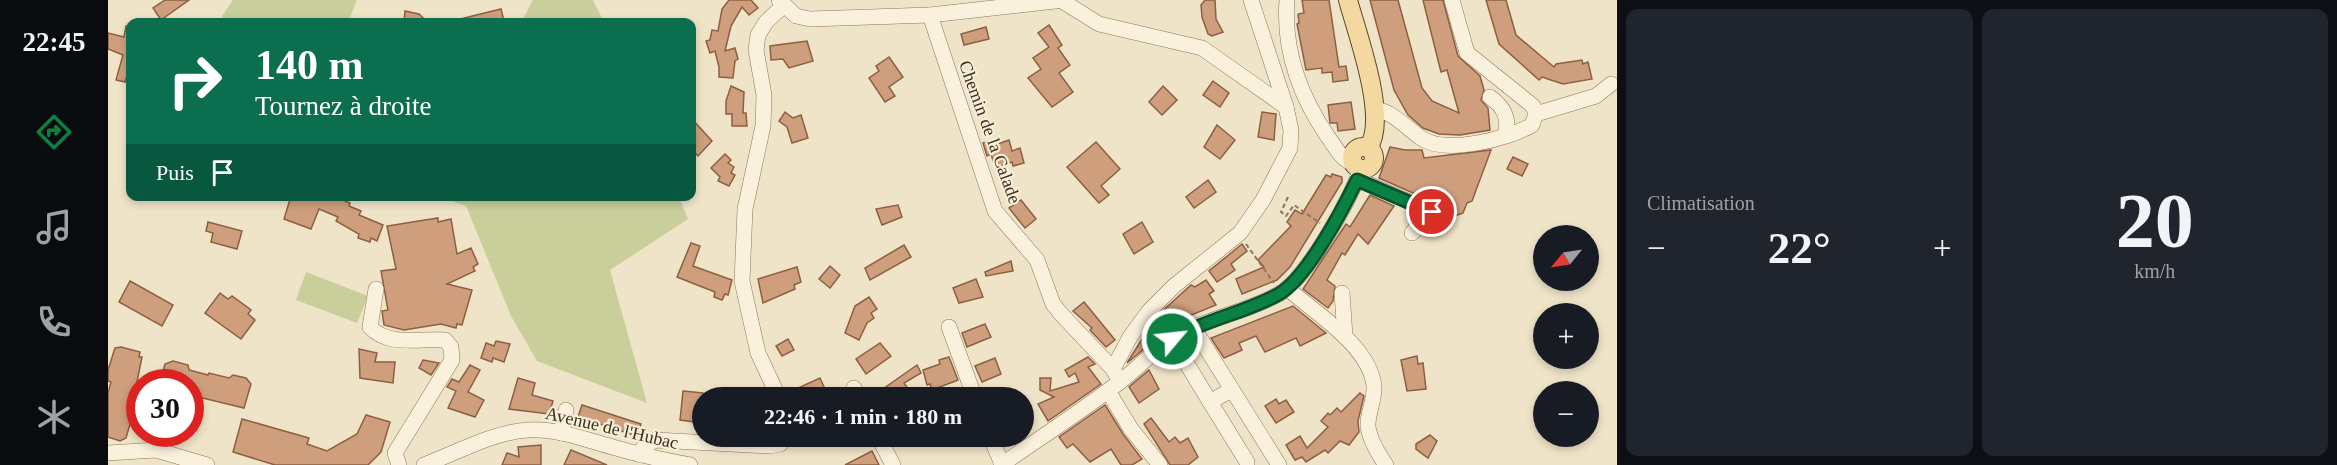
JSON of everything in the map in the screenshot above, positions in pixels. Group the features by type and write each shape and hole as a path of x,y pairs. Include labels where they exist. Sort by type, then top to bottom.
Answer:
{"main road":[{"path":"1348,0 1374,109 1375,135 1359,162"}],"street":[{"path":"1114,381 1130,337 1149,311 1174,286 1240,233 1263,200 1290,148 1291,130 1286,107 1251,0"},
{"path":"1287,0 1289,42 1300,89 1329,139 1432,212 1412,232"},
{"path":"1374,109 1389,113 1423,140 1456,147 1502,136 1532,125 1536,114 1533,106 1467,53 1452,0"},
{"path":"774,387 758,353 742,281 744,208 763,126 764,94 756,50 758,35 781,3 796,16 810,19 930,15 1063,1 1099,24 1202,48 1286,107"},
{"name":"Chemin de la Calade","path":"930,15 995,211 1037,260 1053,304 1114,381 1131,429 1160,465"},
{"path":"1536,114 1596,96 1611,84"},
{"path":"1490,97 1503,109 1509,123 1502,136"},
{"path":"995,447 1002,465 1167,342 1193,327 1271,297 1280,286 1305,267 1329,229 1359,162"},
{"path":"1280,286 1345,336 1369,370 1374,386 1368,427 1386,465"},
{"path":"376,289 370,327 379,336 393,340 445,340 451,347 452,360 394,461"},
{"path":"1342,293 1345,336"},
{"path":"949,327 971,387"},
{"path":"1193,327 1279,465"},
{"path":"1181,354 1247,462"},
{"path":"1210,402 1231,390"},
{"path":"561,433 566,410"},
{"name":"Avenue de l'Hubac","path":"424,465 508,433 527,430 561,433 640,455 690,465"},
{"path":"640,455 643,448 655,440 692,442"},
{"path":"884,447 893,465"},
{"path":"108,453 156,450 199,464"}],"path":[{"path":"1288,197 1281,212 1286,216 1294,205 1329,229"},
{"path":"1240,233 1257,262 1280,286"}],"green space":[{"path":"233,0 357,0 350,18 222,18"},
{"path":"533,0 593,0 602,18 523,18"},
{"path":"452,201 681,201 688,219 610,270 647,403 537,361 511,316 466,206"},
{"path":"306,272 368,296 357,323 296,300"}],"building":[{"path":"165,0 189,0 164,18 160,18 153,8"},
{"path":"729,0 751,0 758,8 749,15 742,7 731,26 725,51 735,48 738,59 735,61 733,78 719,77 715,51 710,53 706,41 710,40 712,30 718,31 722,9"},
{"path":"1205,0 1215,0 1216,19 1223,32 1212,36 1208,34 1202,17 1201,5"},
{"path":"1302,0 1329,0 1339,67 1346,66 1348,80 1333,82 1332,72 1322,73 1322,68 1306,70 1297,24 1299,23 1298,14 1304,13"},
{"path":"1370,0 1398,0 1422,88 1432,101 1459,113 1447,70 1441,72 1423,0 1443,0 1458,56 1480,76 1484,90 1481,100 1488,108 1490,130 1460,135 1439,134 1423,128 1408,115 1394,90"},
{"path":"1486,0 1506,0 1516,35 1554,67 1556,64 1582,60 1583,64 1588,62 1592,79 1563,84 1542,77 1539,80 1499,44"},
{"path":"501,9 503,18 464,18"},
{"path":"405,11 419,14 423,18 404,18"},
{"path":"1049,25 1062,45 1058,48 1070,65 1059,73 1073,92 1052,107 1028,78 1041,69 1033,58 1049,47 1038,33"},
{"path":"126,26 125,82 116,80 123,55 108,49 108,33 124,37"},
{"path":"986,27 989,39 964,45 961,34"},
{"path":"807,41 813,61 789,68 783,59 771,60 770,46"},
{"path":"889,57 903,77 889,87 895,96 885,102 869,78 879,71 876,66"},
{"path":"1213,81 1229,93 1220,107 1203,95"},
{"path":"731,86 744,92 743,113 746,113 747,126 732,126 732,114 726,114 726,101"},
{"path":"1163,86 1177,100 1162,115 1149,102"},
{"path":"1351,102 1355,129 1338,131 1337,123 1330,123 1328,105"},
{"path":"785,112 793,118 801,115 808,138 792,143 787,127 779,121"},
{"path":"1262,112 1276,114 1274,140 1258,137"},
{"path":"696,123 712,141 698,156 696,154"},
{"path":"1217,125 1235,140 1220,159 1204,147"},
{"path":"1009,140 1012,151 1020,148 1024,163 1013,166 1012,162 1000,166 994,164 991,154 987,156 983,143 990,141 992,146"},
{"path":"1096,142 1120,169 1101,186 1109,195 1099,203 1067,167"},
{"path":"1390,147 1422,150 1424,158 1491,150 1472,201 1467,203 1463,213 1455,216 1441,210 1436,203 1379,178"},
{"path":"725,154 731,160 728,163 734,167 731,173 735,175 729,186 718,181 720,177 711,168"},
{"path":"1513,157 1528,164 1522,176 1507,169"},
{"path":"1332,174 1342,177 1342,182 1290,267 1277,280 1242,294 1236,279 1264,267 1258,260 1291,226 1287,222 1295,210 1302,214 1326,175 1331,177"},
{"path":"1208,180 1216,192 1194,208 1186,197"},
{"path":"1370,195 1394,206 1368,244 1358,234 1345,255 1342,253 1327,280 1335,286 1333,301 1328,308 1303,289 1346,224 1350,227"},
{"path":"1021,200 1036,219 1025,228 1009,208"},
{"path":"289,201 345,201 350,203 349,206 361,211 359,215 383,225 377,241 371,238 370,242 358,238 359,234 336,221 338,217 319,209 311,229 284,219"},
{"path":"898,205 902,217 882,225 876,209"},
{"path":"438,218 438,222 451,219 457,254 471,248 478,264 473,267 475,271 447,284 472,290 462,325 457,324 456,328 441,324 404,330 384,325 382,311 388,310 381,271 396,269 387,226"},
{"path":"208,222 242,231 237,249 211,242 213,233 206,231"},
{"path":"1142,222 1153,242 1134,254 1123,234"},
{"path":"691,243 700,246 693,266 732,280 728,295 725,294 722,300 714,297 715,292 677,277"},
{"path":"1242,244 1247,251 1231,264 1235,270 1217,282 1209,271"},
{"path":"904,245 911,257 870,280 865,268"},
{"path":"1011,261 1013,271 986,276 985,272"},
{"path":"830,266 840,275 830,288 819,279"},
{"path":"797,267 801,282 794,285 795,289 763,303 758,279"},
{"path":"976,279 983,297 959,303 953,288"},
{"path":"1206,280 1214,291 1209,294 1216,305 1179,320 1127,363 1156,317 1191,285 1195,287"},
{"path":"130,281 173,305 162,326 119,302"},
{"path":"220,293 228,299 232,296 251,310 248,314 255,320 241,339 205,313"},
{"path":"869,297 877,309 871,313 874,318 867,323 859,340 845,333 855,306"},
{"path":"1084,302 1115,340 1106,347 1090,330 1092,328 1073,311"},
{"path":"1293,306 1326,333 1300,346 1296,338 1265,352 1256,336 1239,343 1242,350 1224,358 1211,338"},
{"path":"985,324 991,337 967,347 962,333"},
{"path":"788,339 794,350 782,356 776,346"},
{"path":"496,341 510,344 504,362 493,358 492,362 481,358 486,343 494,346"},
{"path":"880,343 891,356 866,374 856,359"},
{"path":"121,347 140,352 139,357 142,357 140,369 126,369 126,438 120,441 108,437 108,393 111,382 108,381 108,370 115,348"},
{"path":"359,349 377,353 375,362 395,362 393,383 360,378"},
{"path":"1417,356 1418,364 1423,363 1426,389 1407,391 1401,360"},
{"path":"949,357 958,380 940,387 931,387 930,384 927,385 923,370 940,364 939,360"},
{"path":"1088,357 1095,364 1088,367 1101,384 1048,421 1038,404 1054,397 1040,390 1040,378 1051,378 1050,391 1079,382 1075,373 1069,377 1065,370"},
{"path":"995,358 1001,374 982,382 975,366"},
{"path":"423,360 439,363 431,375 419,368"},
{"path":"173,361 188,365 189,369 164,369 165,364"},
{"path":"470,365 480,370 468,392 484,400 475,417 448,408 456,391 447,387 452,379 459,382"},
{"path":"917,365 921,373 904,383 907,387 886,387"},
{"path":"1149,370 1159,389 1139,403 1129,387"},
{"path":"204,374 246,378 251,384 244,408 204,398"},
{"path":"518,378 535,383 532,395 553,401 549,414 509,409"},
{"path":"820,378 824,387 800,387"},
{"path":"683,391 692,392 692,422 680,420"},
{"path":"1360,393 1364,396 1358,421 1359,432 1349,445 1340,441 1328,453 1325,450 1306,462 1302,457 1295,460 1286,445 1300,436 1307,448 1328,427 1321,421 1328,413 1330,415 1337,408 1341,412"},
{"path":"1276,399 1279,404 1286,400 1294,412 1276,423 1265,406"},
{"path":"582,405 641,424 637,436 578,417"},
{"path":"1105,405 1142,459 1132,465 1121,465 1111,449 1090,462 1073,444 1067,448 1059,437"},
{"path":"366,415 390,422 381,452 368,465 275,465 233,452 242,419 309,438 307,444 327,451 357,434"},
{"path":"1151,418 1169,442 1175,437 1180,443 1188,438 1198,457 1188,465 1170,465 1144,424"},
{"path":"1430,435 1437,441 1428,458 1416,449 1416,444"},
{"path":"541,445 541,465 502,465 507,453 519,457 518,447"},
{"path":"571,450 607,465 564,465"},
{"path":"872,451 879,465 845,465"}],"route":[{"path":"1172,339 1193,327 1271,297 1287,288 1305,267 1346,204 1357,180 1432,212"}]}
